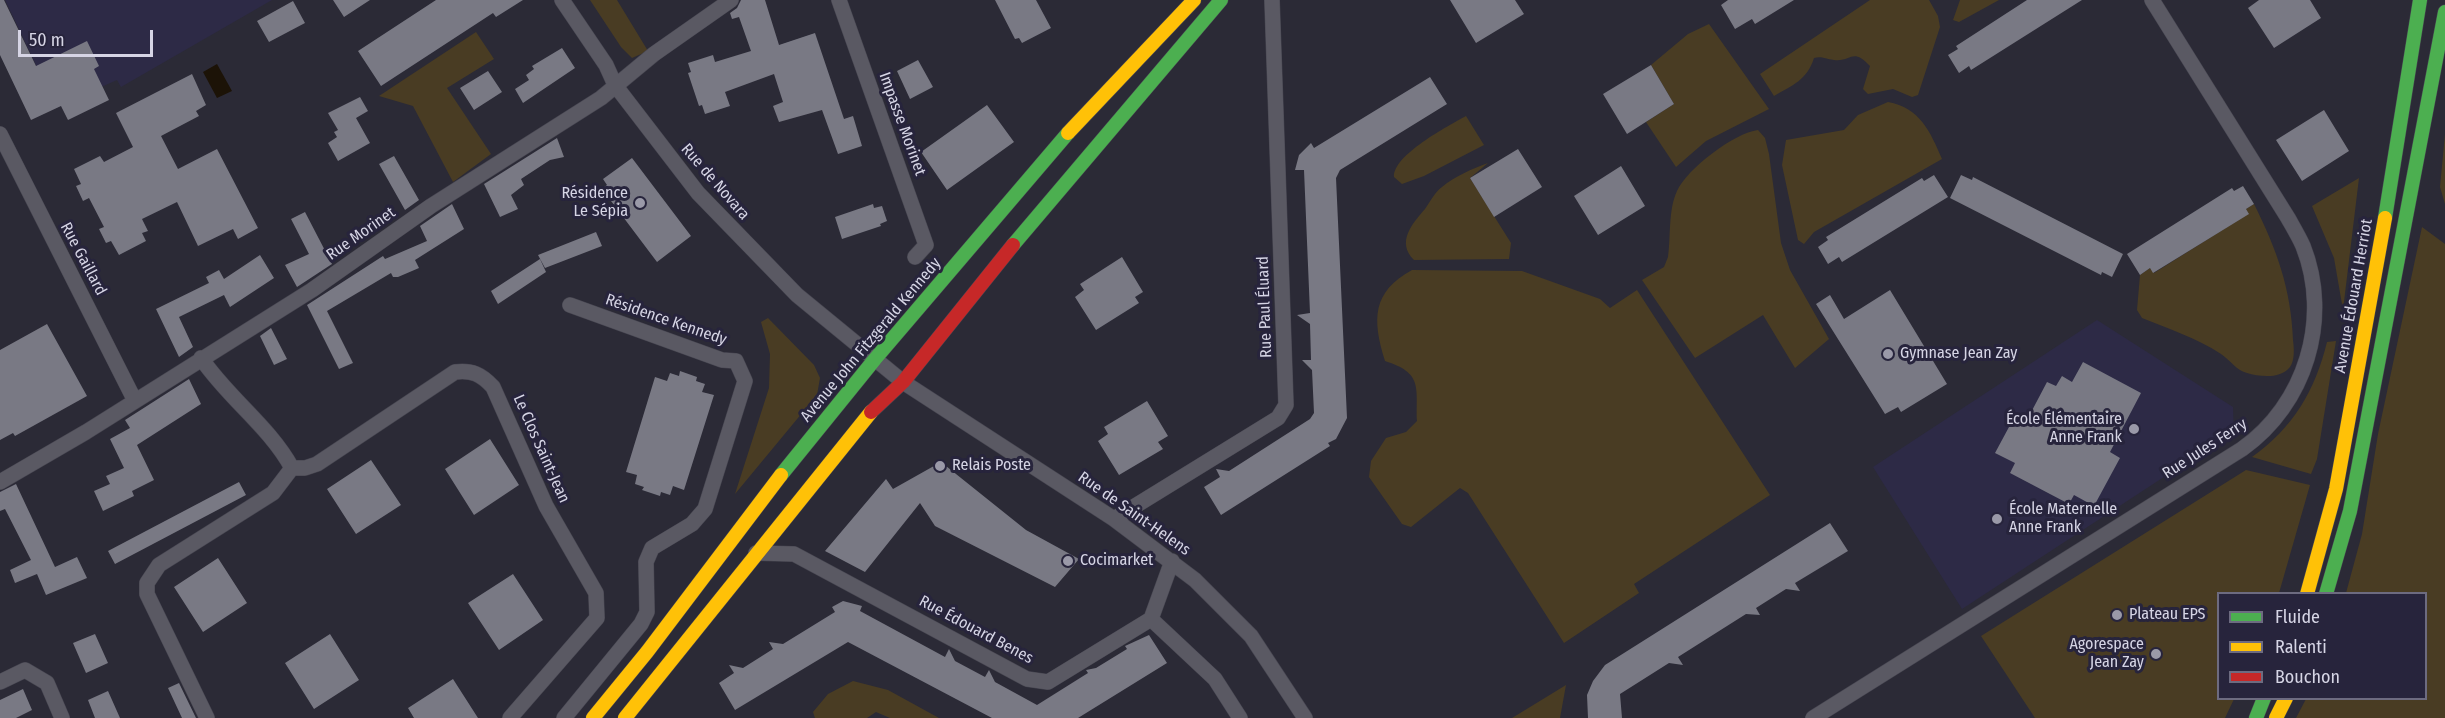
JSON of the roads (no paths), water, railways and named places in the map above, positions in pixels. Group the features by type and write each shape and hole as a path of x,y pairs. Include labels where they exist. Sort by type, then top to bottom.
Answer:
{"main road":[{"name":"Avenue John Fitzgerald Kennedy","path":"593,718 647,652 746,518 875,359 1064,138 1194,0"},
{"path":"625,718 872,411 903,382 1026,228 1221,0"},
{"name":"Avenue Édouard Herriot","path":"2308,592 2319,561 2346,433 2370,306 2420,0"},
{"path":"2326,592 2350,511 2445,12"},
{"path":"2256,718 2264,700"},
{"path":"2276,718 2285,700"}],"street":[{"name":"Rue de Novara","path":"562,0 606,65 615,85 698,193 736,235 798,295 903,382"},
{"name":"Rue Morinet","path":"0,482 29,467 312,290 431,206 602,98 615,85 731,0"},
{"name":"Impasse Morinet","path":"839,0 926,245 915,256"},
{"name":"Rue Paul Éluard","path":"1114,519 1278,418 1286,405 1272,0"},
{"name":"Rue Jules Ferry","path":"1813,718 2242,449 2269,427 2301,378 2312,342 2314,319 2311,274 2303,246 2288,218 2152,0"},
{"name":"Rue Gaillard","path":"0,134 135,401"},
{"name":"Résidence Kennedy","path":"564,718 642,624 647,612 646,561 652,548 692,524 705,509 745,381 736,361 722,360 570,305"},
{"path":"201,358 221,386 281,449 292,468 273,493 159,565 147,583 147,594 207,718"},
{"name":"Le Clos Saint-Jean","path":"292,468 305,468 317,464 455,372 469,370 484,377 493,387 546,506 596,593 598,606 597,618 510,718"},
{"name":"Rue de Saint-Helens","path":"903,382 1114,519 1172,561 1224,606 1251,636 1305,718"},
{"name":"Rue Édouard Benes","path":"756,553 794,554 1027,679 1048,682 1151,619"},
{"path":"1172,561 1151,619 1215,679 1240,718"},
{"path":"0,682 25,670 47,683 62,718"}],"place":[{"name":"Résidence Le Sépia","path":"640,203"},
{"name":"Gymnase Jean Zay","path":"1888,354"},
{"name":"École Élémentaire Anne Frank","path":"2134,429"},
{"name":"Relais Poste","path":"940,466"},
{"name":"École Maternelle Anne Frank","path":"1997,519"},
{"name":"Cocimarket","path":"1068,561"},
{"name":"Plateau EPS","path":"2117,615"},
{"name":"Agorespace Jean Zay","path":"2156,654"}]}
